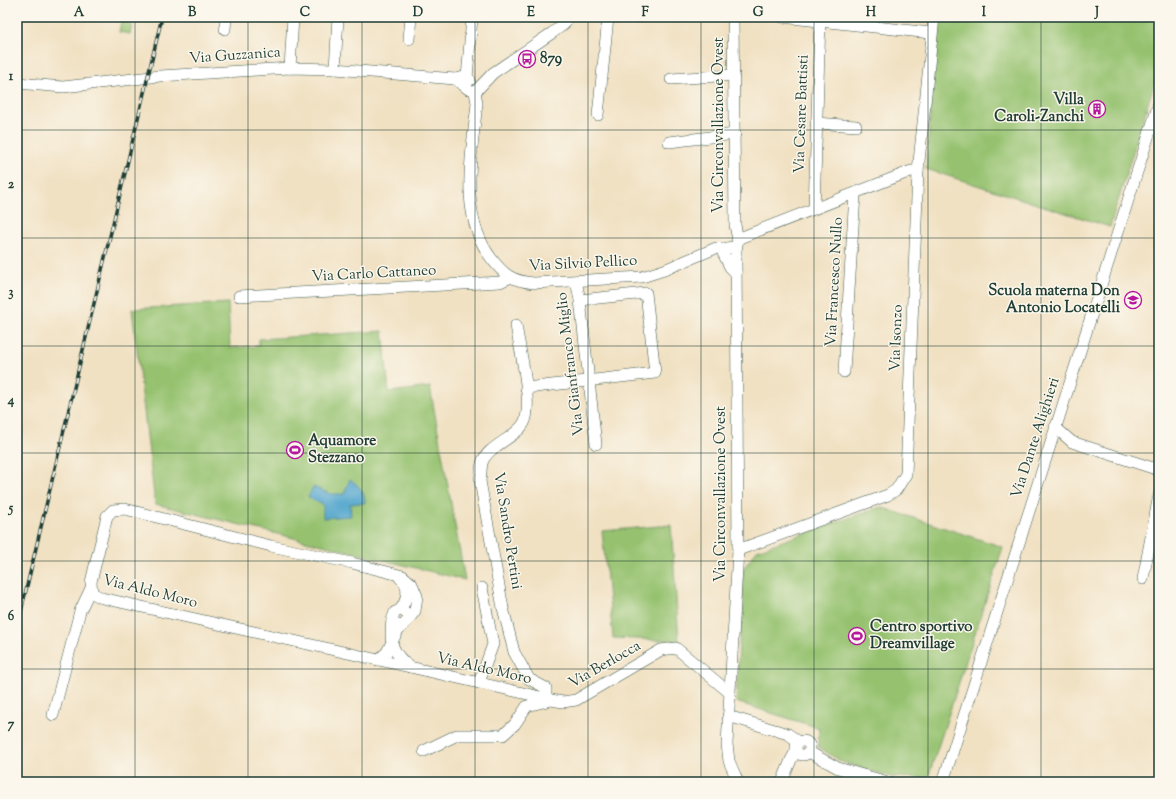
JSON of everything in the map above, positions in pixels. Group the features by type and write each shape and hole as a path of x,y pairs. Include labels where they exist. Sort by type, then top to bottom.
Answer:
{"street":[{"path":"225,29 226,17"},
{"path":"290,68 293,17"},
{"path":"335,69 338,17"},
{"path":"409,39 411,17"},
{"name":"Via Silvio Pellico","path":"472,17 473,84 477,103 470,184 472,212 475,225 488,253 509,278 534,283 651,275 709,252 719,258 731,249"},
{"path":"473,84 493,73 552,33 564,24 568,17"},
{"path":"598,115 606,18 640,17"},
{"name":"Via Circonvallazione Ovest","path":"733,17 735,134 731,249 738,263 736,273 738,550 727,754 733,773 738,782"},
{"path":"782,17 932,33"},
{"name":"Via Isonzo","path":"738,550 888,495 896,490 906,474 918,171 934,17"},
{"name":"Via Cesare Battisti","path":"814,209 820,20"},
{"name":"Via Guzzanica","path":"17,83 63,86 160,76 290,68 335,69 455,79 473,84"},
{"path":"671,79 734,75"},
{"name":"Via Dante Alighieri","path":"943,782 1159,103"},
{"path":"816,123 856,126"},
{"path":"669,142 735,134"},
{"path":"731,249 814,209 912,171 918,171"},
{"name":"Via Francesco Nullo","path":"844,372 855,194"},
{"name":"Via Carlo Cattaneo","path":"239,296 500,282 509,278"},
{"name":"Via Gianfranco Miglio","path":"576,281 580,300 596,444"},
{"path":"526,388 655,373 646,293 580,300"},
{"name":"Via Sandro Pertini","path":"516,326 529,410 524,423 512,436 492,450 482,462 480,481 503,608 514,652 528,680 546,688 548,699"},
{"path":"1055,427 1072,442"},
{"path":"1050,444 1072,442 1159,470"},
{"path":"1144,579 1159,495"},
{"name":"Via Aldo Moro","path":"391,641 415,611 417,596 412,584 403,576 392,572 271,546 125,509 113,510 107,516 91,588 92,593 102,598 548,699"},
{"path":"392,572 403,580 407,589 406,602 400,610 395,612 392,620 396,625 406,622 407,613 400,610"},
{"path":"53,715 80,611 91,588"},
{"path":"479,683 492,644 482,588"},
{"name":"Via Aldo Moro","path":"378,660 387,652 391,641 392,620"},
{"name":"Via Aldo Moro","path":"391,641 400,659 410,667"},
{"name":"Via Berlocca","path":"424,751 457,735 503,735 515,724 527,706 548,699 563,702 576,700 661,650 676,648 730,693"},
{"path":"728,716 788,734 798,746 802,755 809,752 838,768 888,782"},
{"path":"782,782 790,760 798,746"}],"green space":[{"path":"122,17 134,17 130,34 119,32"},
{"path":"939,17 1155,17 1159,20 1159,68 1110,227 926,169 937,25"},
{"name":"Aquamore Stezzano","path":"228,303 230,348 259,346 259,339 383,331 389,392 430,387 465,580 155,504 132,309"},
{"name":"Centro sportivo Dreamvillage","path":"880,507 1003,547 928,778 891,777 842,762 818,747 819,728 736,702 743,569 757,550"},
{"path":"671,525 679,641 613,638 602,531"}],"water":[{"path":"350,479 361,489 364,495 365,503 350,504 351,516 323,518 323,505 308,497 313,487 331,494 344,494"}],"railway":[{"path":"17,628 162,17"}],"place":[{"name":"879","path":"527,59"},
{"name":"Villa Caroli-Zanchi","path":"1097,109"},
{"name":"Scuola materna Don Antonio Locatelli","path":"1133,300"},
{"name":"Aquamore Stezzano","path":"295,450"},
{"name":"Centro sportivo Dreamvillage","path":"857,636"}]}
